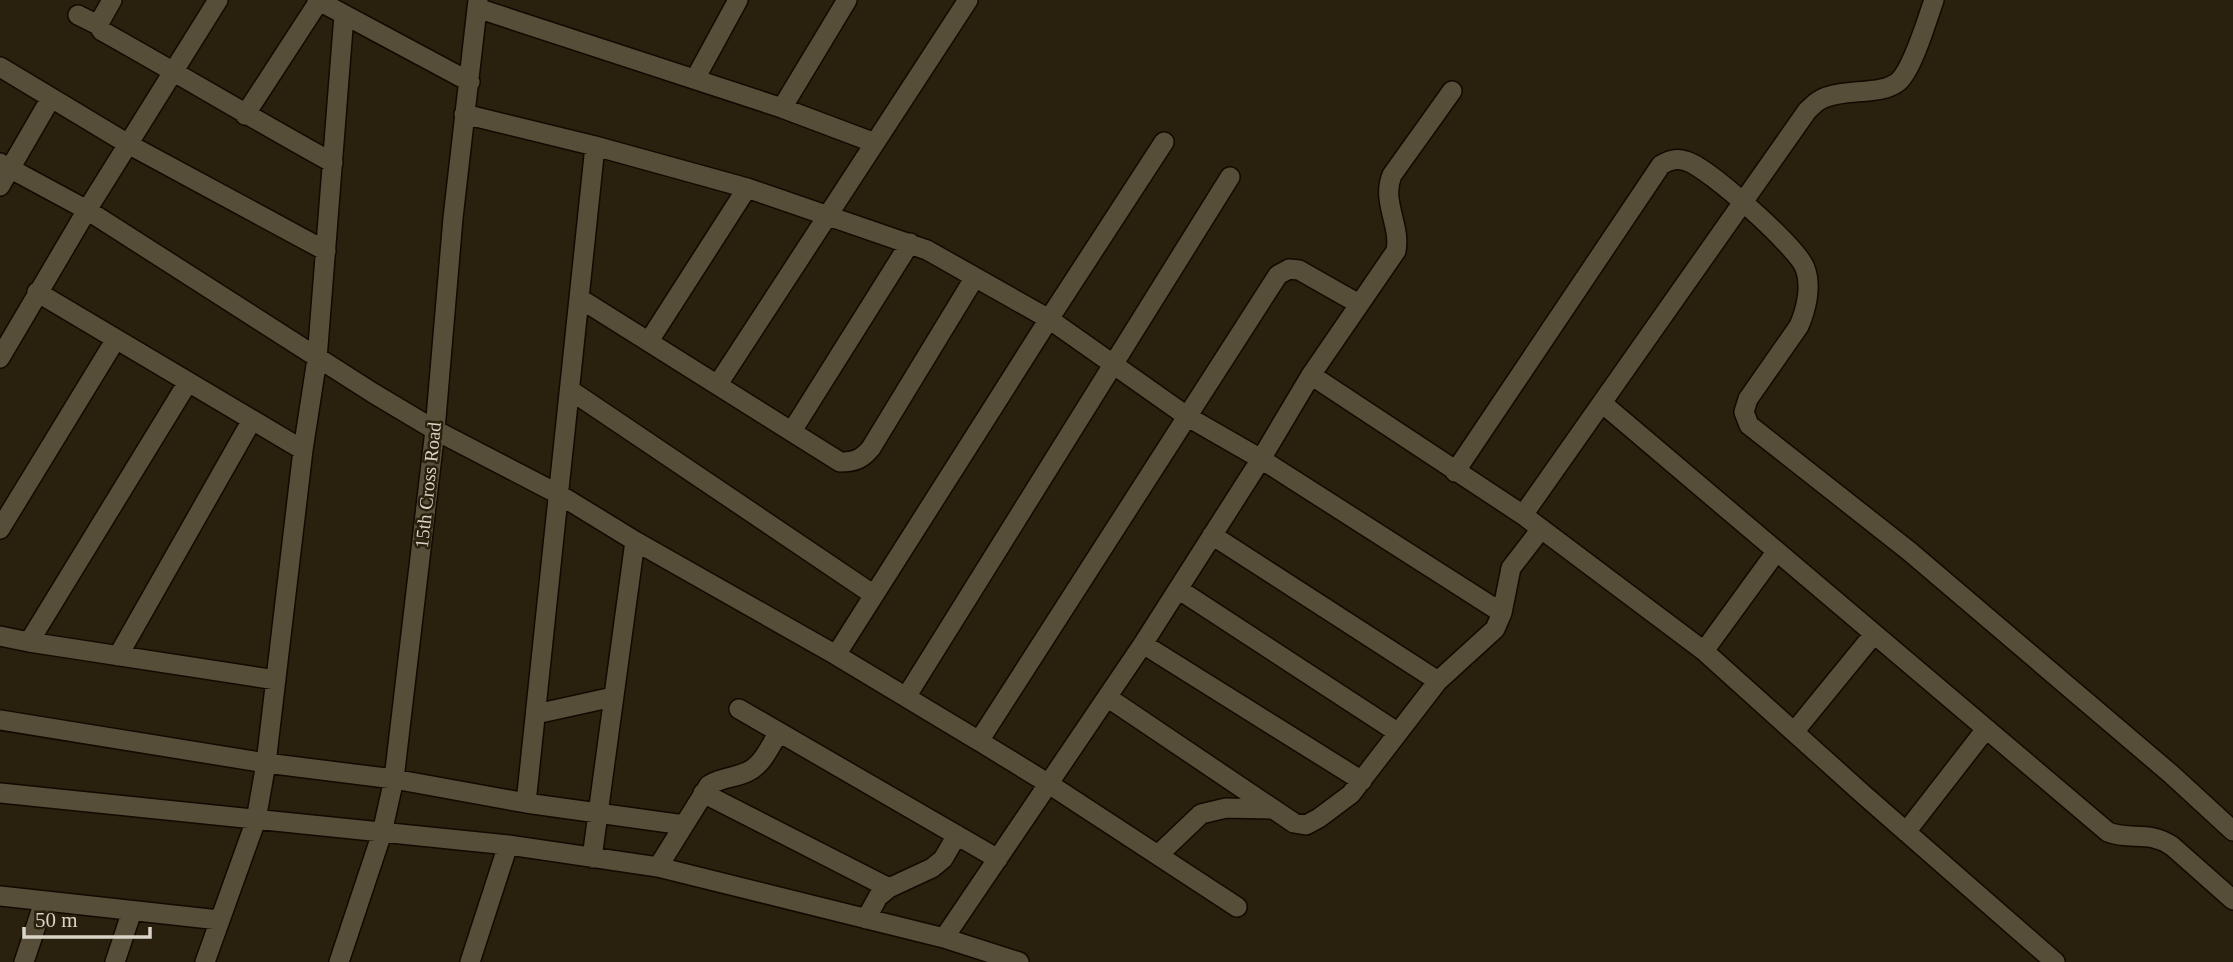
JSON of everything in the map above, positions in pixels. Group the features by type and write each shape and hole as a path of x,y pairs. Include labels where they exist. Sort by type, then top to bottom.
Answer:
{"street":[{"path":"98,25 112,0"},
{"path":"0,358 37,292 218,0"},
{"path":"695,79 738,0"},
{"path":"782,108 847,0"},
{"path":"718,384 968,0"},
{"path":"1523,515 1807,111 1819,100 1831,95 1889,87 1900,80 1908,69 1934,0"},
{"path":"245,115 318,1 470,82"},
{"path":"478,4 782,108 875,144"},
{"name":"15th Cross Road","path":"339,962 382,832 394,779 435,430 453,218 478,4"},
{"path":"78,15 245,115 333,163"},
{"path":"205,962 256,820 266,762 303,450 317,359 344,15"},
{"path":"0,67 128,145 326,250"},
{"path":"944,938 1143,644 1311,375 1396,251 1398,240 1388,196 1388,184 1452,91"},
{"path":"0,186 5,166 51,98"},
{"path":"464,114 595,146 747,188 927,250 1049,319 1188,417 1261,459 1502,613"},
{"path":"836,655 1164,142"},
{"path":"526,803 595,146"},
{"path":"1455,472 1661,165 1671,159 1685,160 1698,166 1743,202 1800,258 1806,270 1808,284 1804,313 1799,326 1748,399 1744,412 1749,425 1909,551 2171,774 2233,831"},
{"path":"5,166 87,210 317,359 435,430 560,495 906,697 1049,784 1237,907"},
{"path":"906,697 1230,177"},
{"path":"649,341 747,188"},
{"path":"792,431 910,243"},
{"path":"979,741 1278,275 1289,269 1299,270 1359,304"},
{"path":"579,298 840,462 853,462 863,458 975,277"},
{"path":"37,292 303,450"},
{"path":"0,529 116,339"},
{"path":"1311,375 1523,515 1704,651 2055,962"},
{"path":"29,642 188,382"},
{"path":"570,390 874,595"},
{"path":"1602,403 2108,832 2120,836 2161,838 2233,900"},
{"path":"118,656 251,419"},
{"path":"1107,697 1294,823 1306,825 1351,794 1437,681 1495,629 1502,613 1511,568 1541,529"},
{"path":"1212,535 1437,681"},
{"path":"592,858 635,541"},
{"path":"1704,651 1776,552"},
{"path":"1178,589 1396,732"},
{"path":"1794,732 1874,634"},
{"path":"0,636 276,680"},
{"path":"1143,644 1362,781"},
{"path":"536,713 613,697"},
{"path":"739,709 998,859"},
{"path":"0,720 266,762 394,779 526,803 684,825"},
{"path":"1906,832 1986,729"},
{"path":"658,867 709,785 720,779 749,772 761,762 779,732"},
{"path":"0,793 508,845 658,867 944,938 1018,962"},
{"path":"704,793 889,888"},
{"path":"1158,855 1201,814 1226,808 1273,809"},
{"path":"866,919 878,897 889,888 932,868 943,859 957,835"},
{"path":"470,962 508,845"},
{"path":"0,896 219,920"},
{"path":"24,962 44,902"},
{"path":"115,962 132,911"}]}
